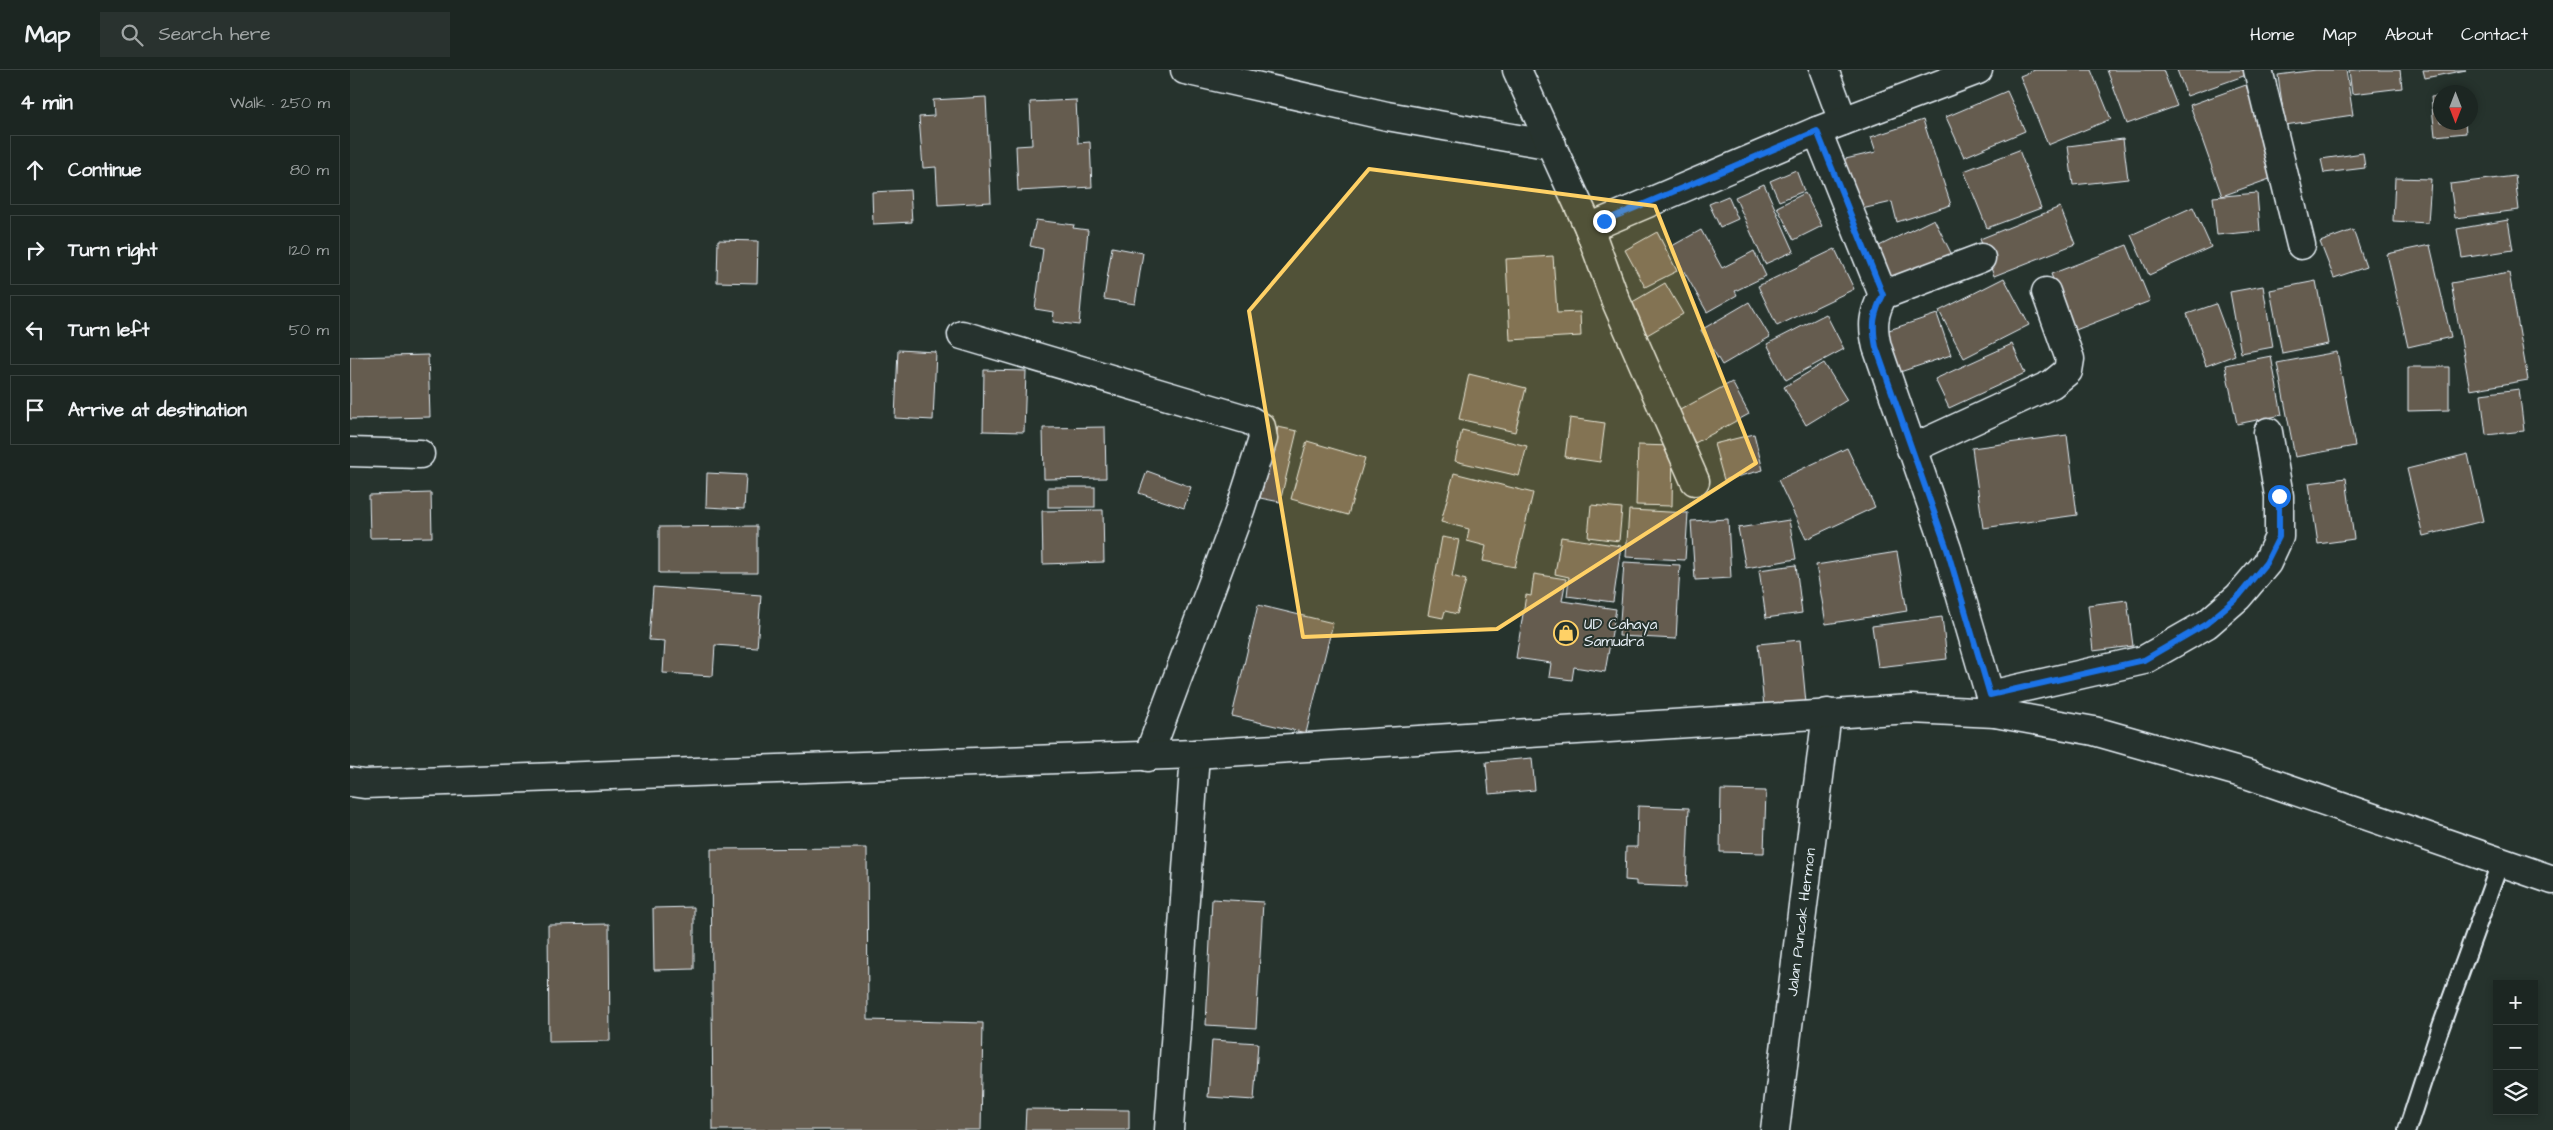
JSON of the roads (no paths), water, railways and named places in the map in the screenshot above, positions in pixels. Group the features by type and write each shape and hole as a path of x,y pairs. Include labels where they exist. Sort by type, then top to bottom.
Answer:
{"street":[{"path":"1185,70 1387,116 1552,144"},
{"path":"1517,70 1589,228 1615,299 1695,481"},
{"path":"1824,70 1842,122"},
{"path":"1589,228 1817,131 1978,70"},
{"path":"2258,70 2301,245"},
{"path":"1817,131 1883,295"},
{"path":"1981,258 1883,295 1876,307 1872,324 1876,347 1947,549 1993,704"},
{"path":"1911,449 2052,384 2068,371 2070,359 2046,292"},
{"path":"962,335 1249,420 1261,428 1263,439 1241,507 1148,757"},
{"path":"350,782 364,784 1148,757 1993,704 2144,660 2206,624 2238,597 2266,563 2279,537 2279,496 2268,432"},
{"path":"350,452 420,454"},
{"path":"1993,704 2249,775 2500,864 2553,880"},
{"name":"Jalan Puncak Hermon","path":"1776,1130 1827,713"},
{"path":"1169,1130 1196,754"}],"lane":[{"path":"2407,1130 2439,1032 2500,864"}],"place":[{"name":"UD Cahaya Samudra","path":"1566,633"}]}
